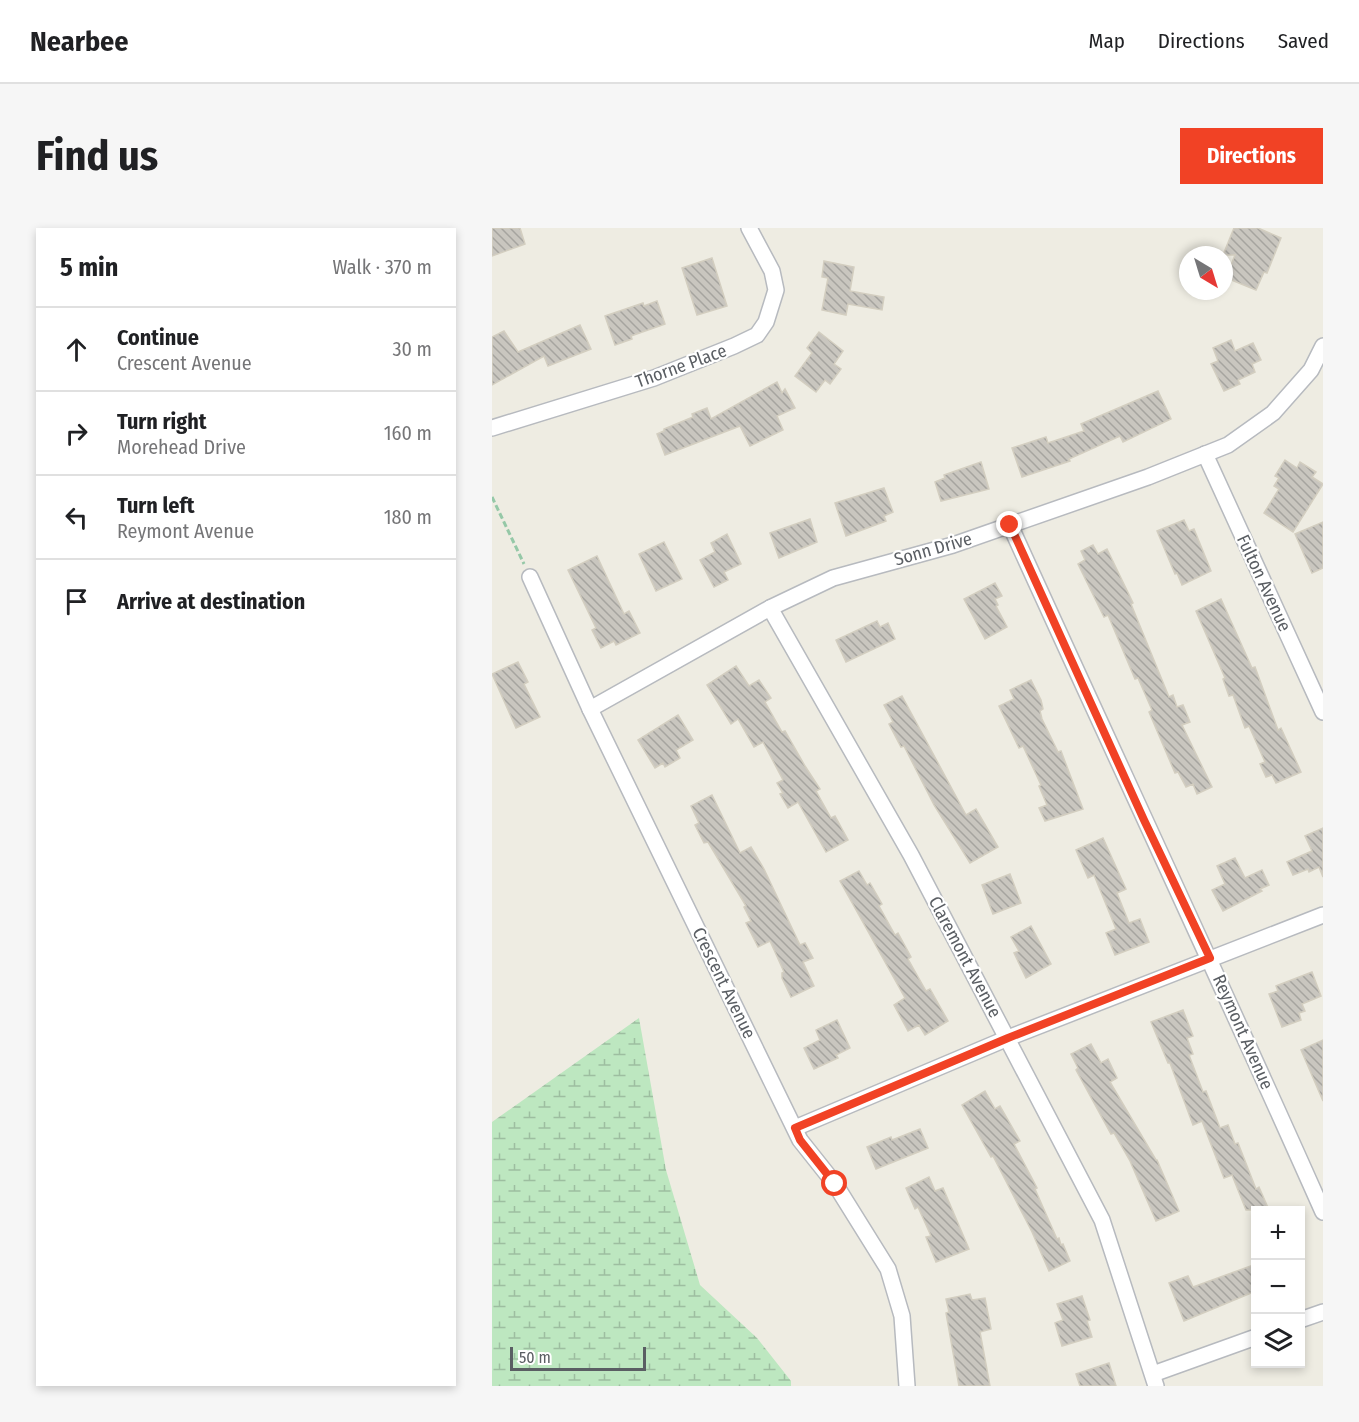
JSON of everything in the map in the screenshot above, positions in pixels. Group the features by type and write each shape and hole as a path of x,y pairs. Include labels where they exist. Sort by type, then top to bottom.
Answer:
{"street":[{"name":"Thorne Place","path":"492,428 654,378 757,335 766,322 776,290 772,271 749,228"},
{"name":"Sonn Drive","path":"590,709 770,609 833,578 953,545 1148,477 1228,445 1272,413 1311,370 1323,346"},
{"name":"Fulton Avenue","path":"1205,454 1323,712"},
{"name":"Reymont Avenue","path":"1010,525 1144,820 1210,958 1323,1212"},
{"name":"Crescent Avenue","path":"530,577 590,709 800,1140 835,1184 888,1269 902,1316 908,1386"},
{"name":"Claremont Avenue","path":"770,609 910,855 1102,1220 1154,1380"},
{"path":"795,1128 1008,1038 1323,915"},
{"path":"1305,1318 1323,1312"},
{"path":"1154,1380 1251,1339"}],"path":[{"path":"492,496 530,577"}],"green space":[{"path":"639,1018 666,1170 700,1285 757,1338 791,1381 791,1386 492,1386 492,1122"}],"building":[{"path":"492,228 520,228 525,244 492,256"},
{"path":"1234,228 1258,228 1281,238 1267,273 1264,272 1256,290 1233,281 1235,255 1233,255 1233,246 1227,246"},
{"path":"712,258 727,306 697,315 682,268"},
{"path":"824,261 854,267 850,291 884,297 882,310 848,304 846,315 822,310 828,278 822,277"},
{"path":"657,301 665,324 631,336 632,339 615,345 605,316 643,303 644,306"},
{"path":"580,325 591,349 548,366 544,356 492,385 492,337 504,331 518,352"},
{"path":"819,332 843,351 834,364 841,369 830,384 825,380 816,392 795,376 812,353 807,348"},
{"path":"1231,340 1235,351 1253,343 1261,360 1252,364 1255,372 1238,380 1240,384 1224,391 1211,364 1218,361 1213,348"},
{"path":"777,382 782,393 785,389 795,408 777,416 783,430 750,446 740,426 665,455 657,434 664,429 693,417 692,414 707,408 711,419"},
{"path":"1158,391 1171,419 1123,442 1120,436 1069,459 1070,461 1022,477 1012,448 1046,437 1048,443 1084,431 1081,424"},
{"path":"1285,460 1297,468 1300,462 1316,472 1312,477 1323,484 1293,532 1264,513 1279,489 1274,486 1279,478 1275,476"},
{"path":"981,462 989,489 941,501 935,482 945,478 944,475"},
{"path":"884,488 893,512 884,516 886,521 846,536 835,503"},
{"path":"810,519 817,542 779,558 770,533"},
{"path":"1184,520 1189,531 1194,529 1211,571 1182,585 1157,531"},
{"path":"1323,522 1323,568 1312,573 1295,534"},
{"path":"727,534 741,564 724,572 728,580 714,587 700,560 715,552 711,543"},
{"path":"664,542 682,579 656,591 639,554"},
{"path":"1093,545 1098,554 1107,549 1133,603 1131,604 1169,697 1173,695 1177,707 1183,705 1190,722 1182,725 1212,787 1197,794 1193,784 1186,787 1178,772 1175,773 1149,712 1152,710 1138,678 1135,679 1108,615 1104,617 1078,564 1085,560 1081,551"},
{"path":"597,556 624,614 629,611 640,633 616,645 614,641 601,648 592,630 596,628 568,570"},
{"path":"995,583 1002,596 995,599 998,605 996,606 1007,627 985,639 964,599"},
{"path":"1221,599 1252,668 1255,667 1278,730 1281,728 1301,772 1276,783 1272,775 1266,777 1260,764 1265,762 1249,726 1245,728 1233,695 1229,696 1223,679 1225,678 1196,611"},
{"path":"877,621 880,627 888,623 895,639 846,662 836,640"},
{"path":"518,662 528,682 524,684 540,717 516,728 492,674"},
{"path":"736,666 749,686 759,680 771,698 765,702 820,789 816,791 831,818 835,816 848,840 826,852 798,802 788,808 777,783 783,780 763,742 754,747 738,719 731,724 707,685"},
{"path":"1031,680 1041,700 1042,719 1058,752 1061,751 1083,809 1045,821 1039,808 1047,805 1039,786 1041,785 1023,746 1019,748 999,706 1014,699 1010,690"},
{"path":"902,696 966,815 976,809 998,847 970,863 934,805 904,746 901,747 889,724 893,722 884,705"},
{"path":"678,715 693,740 676,750 680,758 665,767 663,763 655,768 638,740"},
{"path":"712,795 740,853 751,847 800,945 805,943 813,958 803,962 814,986 791,997 782,978 784,972 770,941 758,947 746,923 751,921 744,907 746,906 708,842 704,843 695,825 699,823 691,806"},
{"path":"1323,828 1323,877 1319,867 1309,872 1308,869 1293,875 1287,862 1312,851 1305,836"},
{"path":"1103,838 1126,889 1117,893 1129,923 1140,919 1149,942 1115,955 1106,933 1116,929 1094,875 1088,878 1076,850"},
{"path":"1235,858 1245,878 1262,870 1269,885 1223,911 1212,890 1225,884 1217,866"},
{"path":"859,871 867,885 870,883 882,904 879,906 895,935 898,933 911,957 908,959 926,991 930,989 948,1021 925,1035 919,1025 908,1031 894,1005 905,998 840,881"},
{"path":"1010,874 1021,903 993,914 982,885"},
{"path":"1031,926 1051,964 1026,978 1014,953 1019,951 1011,937"},
{"path":"1312,972 1321,996 1302,1004 1305,1011 1299,1013 1301,1020 1282,1027 1269,994 1278,991 1276,986"},
{"path":"1183,1010 1193,1036 1187,1038 1193,1054 1189,1055 1203,1092 1206,1091 1220,1128 1228,1125 1235,1144 1238,1143 1256,1189 1259,1187 1267,1206 1251,1206 1251,1210 1246,1210 1232,1175 1224,1178 1202,1121 1193,1125 1170,1063 1168,1063 1151,1022"},
{"path":"837,1020 850,1048 836,1055 838,1058 814,1069 804,1048 820,1040 816,1030"},
{"path":"1323,1040 1323,1101 1301,1050"},
{"path":"1091,1044 1101,1063 1108,1059 1117,1078 1110,1082 1157,1160 1179,1211 1156,1221 1130,1161 1114,1133 1111,1134 1076,1070 1078,1068 1071,1054"},
{"path":"985,1091 995,1109 1000,1106 1020,1141 1014,1144 1037,1188 1035,1189 1057,1239 1059,1238 1061,1245 1063,1244 1070,1261 1049,1271 993,1156 991,1157 962,1105"},
{"path":"920,1129 928,1148 876,1169 867,1147"},
{"path":"929,1177 935,1191 943,1188 969,1249 936,1262 926,1237 931,1236 918,1207 915,1209 906,1188"},
{"path":"1251,1266 1251,1293 1184,1321 1169,1283 1188,1276 1193,1287"},
{"path":"970,1294 972,1300 985,1298 991,1329 980,1332 990,1386 959,1386 946,1313 949,1312 946,1299"},
{"path":"1082,1296 1090,1320 1087,1321 1092,1337 1062,1346 1055,1323 1063,1320 1057,1304"},
{"path":"1109,1363 1116,1386 1080,1386 1076,1374"}],"route":[{"path":"835,1184 800,1140 795,1128 1008,1038 1210,958 1144,820 1010,525"}]}
